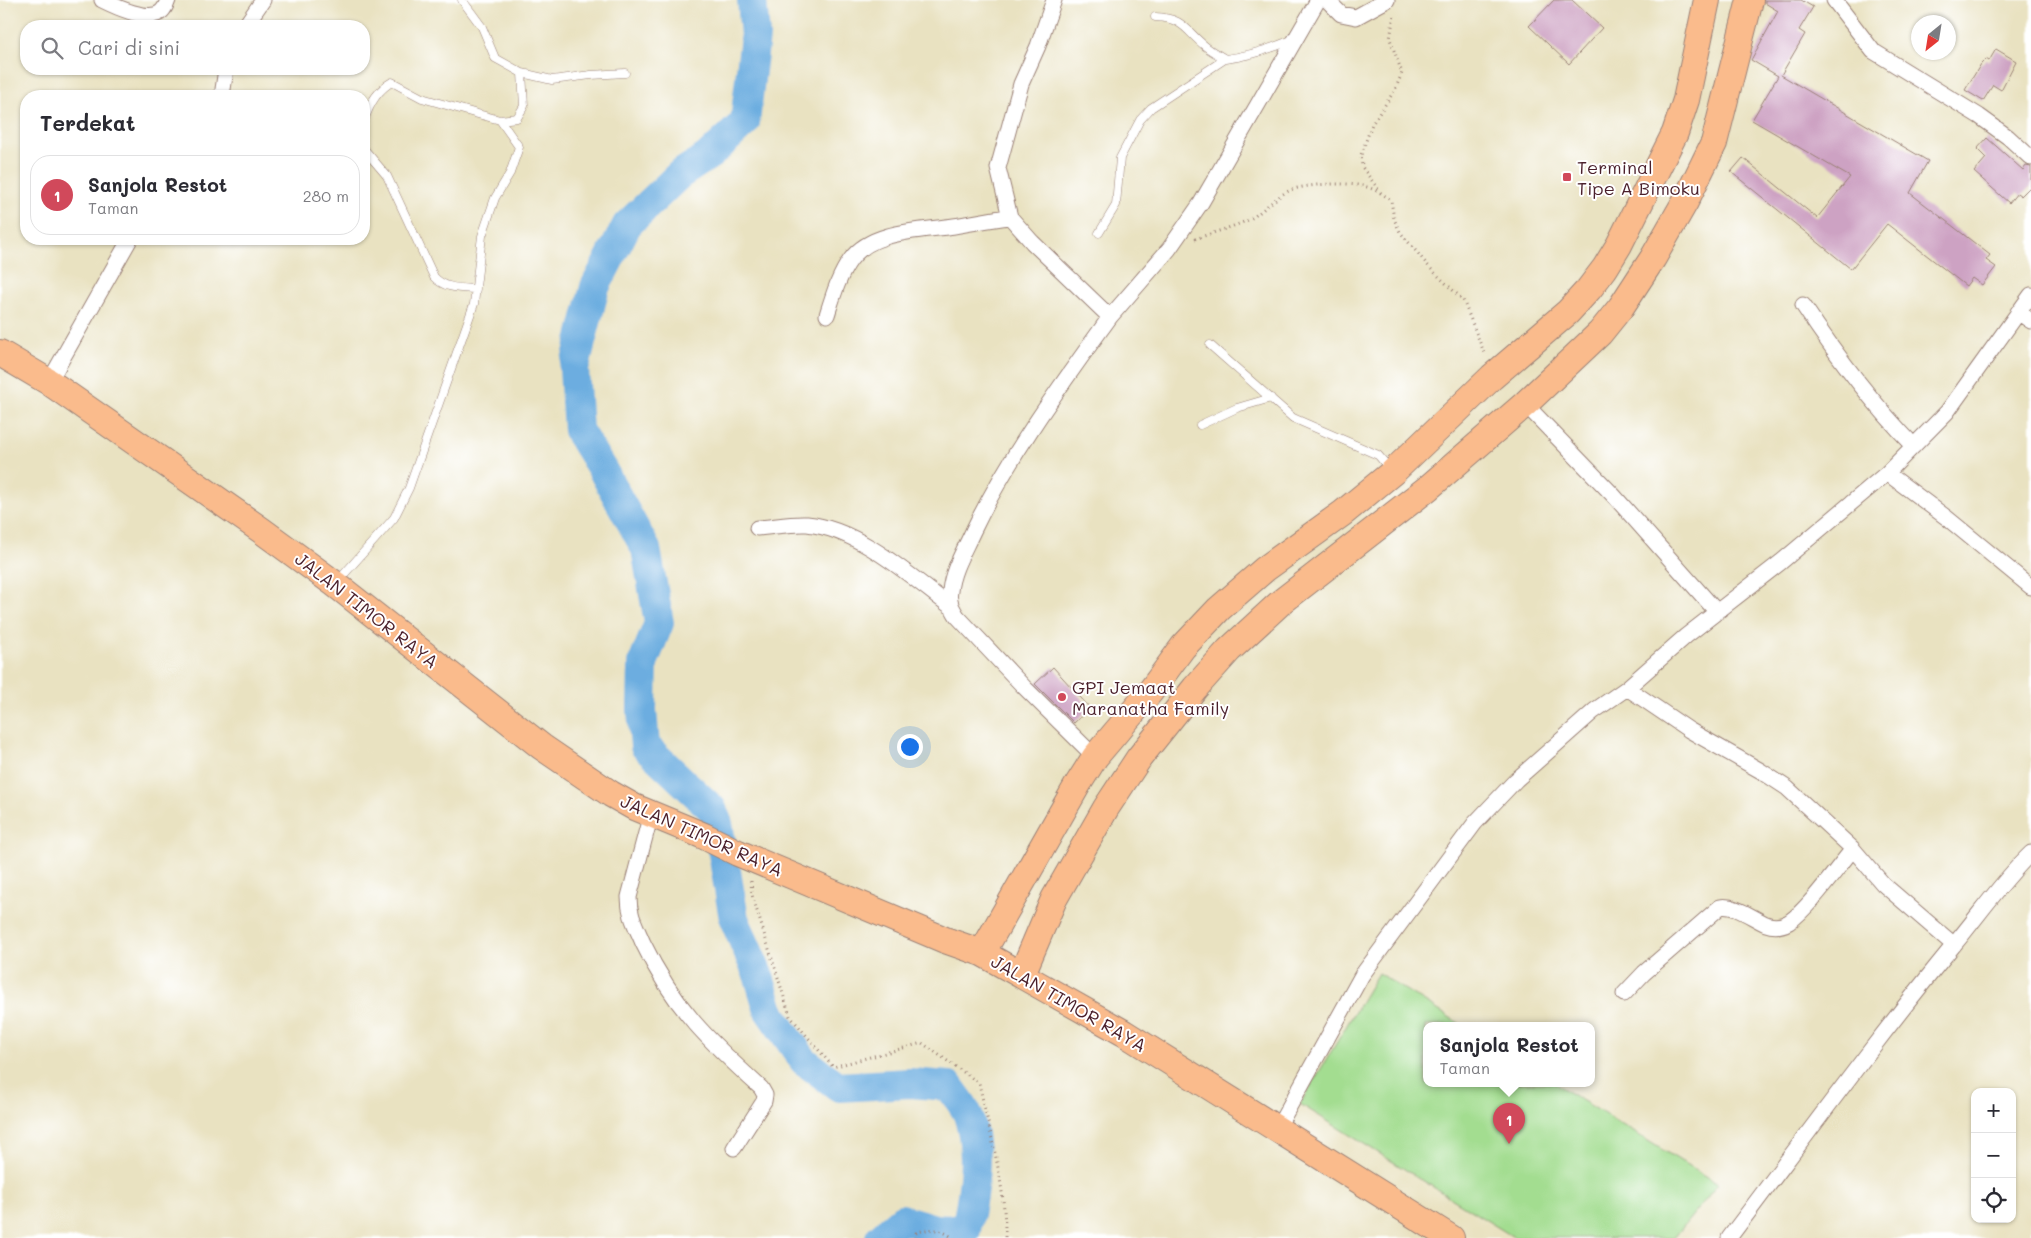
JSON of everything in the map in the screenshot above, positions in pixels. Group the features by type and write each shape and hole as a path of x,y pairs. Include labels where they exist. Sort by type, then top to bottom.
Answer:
{"highway":[{"path":"982,953 1058,816 1095,757 1144,700 1184,647 1219,609 1257,576 1294,547 1343,513 1393,472 1492,377 1568,312 1605,268 1619,245 1675,133 1686,100 1705,0"},
{"path":"1022,974 1054,899 1071,866 1106,808 1135,765 1194,688 1228,650 1280,603 1428,488 1525,404 1600,333 1621,307 1653,258 1685,202 1714,143 1750,0"},
{"path":"1651,183 1685,202"},
{"name":"JALAN TIMOR RAYA","path":"0,353 49,382 335,584 542,747 611,794 651,814 704,836 743,856 944,940 982,953 1022,974 1124,1033 1451,1238"},
{"path":"1257,576 1280,603"}],"street":[{"path":"102,0 134,13 152,16 162,11 168,0"},
{"path":"249,20 263,0"},
{"path":"1054,0 1038,46 1021,84 998,168 1010,217 1066,276 1110,317"},
{"path":"950,606 949,593 955,570 989,498 1027,436 1110,317 1169,249 1201,203 1318,0"},
{"path":"1327,0 1341,14 1356,17 1383,1"},
{"path":"1834,0 1872,51 1979,116 2008,137 2031,158"},
{"path":"223,90 225,75"},
{"path":"827,315 841,275 852,257 864,247 882,238 900,233 1010,217"},
{"path":"49,382 127,245"},
{"path":"1276,1129 1362,975 1475,823 1516,780 1594,711 1627,688 1887,473 1947,412 2025,316 2031,295"},
{"path":"1803,305 1865,392 1887,419 1914,446"},
{"path":"1525,404 1614,496 1717,612"},
{"path":"1887,473 1954,524 2031,587"},
{"path":"757,528 807,524 840,532 878,553 950,606 957,616 1024,687 1095,757"},
{"path":"1627,688 1689,730 1761,770 1787,788 1853,849 1883,884 1954,945"},
{"path":"651,814 630,897 629,910 651,960 668,990 710,1041 761,1088 765,1095 764,1101 734,1148"},
{"path":"1624,994 1644,973 1720,907 1734,908 1772,926 1789,922 1804,908 1853,849"},
{"path":"1729,1238 1901,1009 2011,874 2031,853"}],"lane":[{"path":"462,0 482,27 495,58 522,73 552,80 625,73"},
{"path":"1155,17 1174,20 1184,24 1204,45 1225,59"},
{"path":"1099,233 1116,205 1120,158 1140,120 1151,108 1225,59 1245,57 1294,40"},
{"path":"370,105 384,86 392,82 422,98 500,120 517,118 524,106 522,73"},
{"path":"335,584 394,518 410,488 474,304 482,236 495,198 510,173 519,147 500,120"},
{"path":"370,156 387,176 434,276 440,283 452,287 476,289"},
{"path":"1210,345 1293,418 1378,456 1393,472"},
{"path":"1200,425 1237,408 1271,398"}],"path":[{"path":"1382,194 1362,167 1361,155 1372,124 1395,90 1402,73 1390,39 1394,14 1383,1"},
{"path":"1169,249 1248,220 1265,206 1290,190 1308,186 1364,186 1391,200 1394,219 1400,232 1430,268 1463,300 1492,377"},
{"path":"743,856 752,895 790,1016 833,1067 922,1042 979,1083 999,1176 1005,1214 1005,1238"},
{"path":"915,1238 916,1233 927,1228 945,1232 953,1238"}],"green space":[{"path":"1378,973 1457,1022 1423,1022 1423,1087 1560,1087 1718,1184 1674,1238 1515,1238 1300,1104"}],"building":[{"path":"1554,0 1572,0 1602,28 1569,64 1529,26"},
{"path":"1765,0 1801,0 1813,7 1799,30 1805,34 1781,75 1928,161 1910,193 1990,255 1986,260 1996,267 1982,285 1972,278 1966,286 1887,224 1851,269 1731,172 1743,158 1817,218 1850,177 1752,120 1778,76 1751,60 1778,11 1765,3"},
{"path":"1996,49 2016,61 2001,90 1993,85 1983,101 1965,90 1981,64 1986,59 1989,61"},
{"path":"1987,138 2023,170 2026,166 2031,167 2031,186 2021,196 2017,193 2009,203 1974,172 1986,158 1977,149"},
{"name":"GPI Jemaat Maranatha Family","path":"1053,667 1090,708 1074,723 1035,684"}],"waterway":[{"path":"752,0 755,36 745,122 711,154 679,175 627,225 595,287 574,369 578,430 646,549 659,623 643,663 642,710 645,746 712,809 718,824 734,919 759,977 769,1011 804,1061 839,1087 910,1083 949,1086 968,1115 972,1129 975,1158 973,1187 966,1230 935,1229 902,1219 880,1238"}],"place":[{"name":"Terminal Tipe A Bimoku","path":"1567,177"},
{"name":"GPI Jemaat Maranatha Family","path":"1062,697"},
{"name":"Sanjola Restot","path":"1509,1144"}]}
